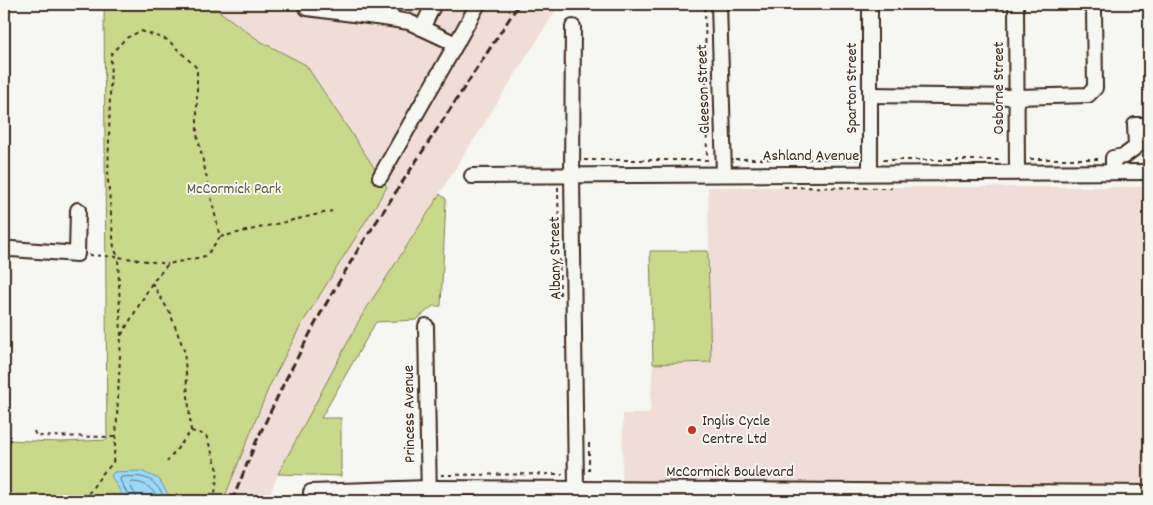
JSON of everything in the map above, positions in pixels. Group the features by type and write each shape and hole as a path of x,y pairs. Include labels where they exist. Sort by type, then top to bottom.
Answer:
{"street":[{"path":"307,4 307,8 409,22 456,44"},
{"path":"390,4 391,19"},
{"path":"422,28 434,4"},
{"path":"380,177 478,4"},
{"name":"Gleeson Street","path":"718,4 724,174"},
{"name":"Sparton Street","path":"870,4 870,173"},
{"name":"Osborne Street","path":"1016,4 1017,172"},
{"path":"870,95 1017,97 1088,95 1095,88 1094,10 1088,4"},
{"name":"Albany Street","path":"573,27 572,175 576,488"},
{"path":"1113,172 1113,158 1124,156 1136,147 1135,125 1149,125"},
{"name":"Ashland Avenue","path":"472,176 1149,172"},
{"path":"4,250 77,254 78,210"},
{"name":"Princess Avenue","path":"426,326 428,495"},
{"name":"McCormick Boulevard","path":"311,497 428,495 576,488 1149,493"}],"path":[{"path":"581,160 707,160 704,4"},
{"path":"85,501 103,473 113,463 116,437 121,336 118,257 114,248 108,180 111,54 126,38 141,31 168,40 197,68 197,134 220,236"},
{"path":"733,159 858,159"},
{"path":"1030,159 1106,159"},
{"path":"881,160 1010,160"},
{"path":"558,186 560,305"},
{"path":"778,187 893,188"},
{"path":"77,254 168,264 206,256 220,236 332,211"},
{"path":"121,336 152,283 168,264"},
{"path":"152,283 170,313 184,350 191,431 166,462"},
{"path":"34,431 36,436 116,437"},
{"path":"191,431 206,435 218,470 214,501"},
{"path":"588,435 589,475"},
{"path":"438,475 564,474"}],"shaded area":[{"path":"209,4 560,4 361,317 278,474 269,497 282,501 223,501 269,387 300,327 387,187 306,65 260,41"},
{"path":"708,187 1149,187 1149,501 345,501 624,500 622,479 623,414 650,414 653,364 711,362"}],"green space":[{"name":"McCormick Park","path":"104,4 209,4 260,41 306,65 387,187 300,327 269,387 223,501 4,501 4,440 61,442 107,440"},
{"path":"440,194 446,199 441,306 433,306 416,320 376,322 321,418 341,418 341,476 278,474 361,317"},
{"path":"650,251 708,251 711,362 653,364"}],"water":[{"path":"141,471 159,479 172,501 126,501 111,476 114,472"}],"railway":[{"path":"232,501 256,442 286,379 323,309 356,253 519,4"}],"place":[{"name":"Inglis Cycle Centre Ltd","path":"692,430"}]}
